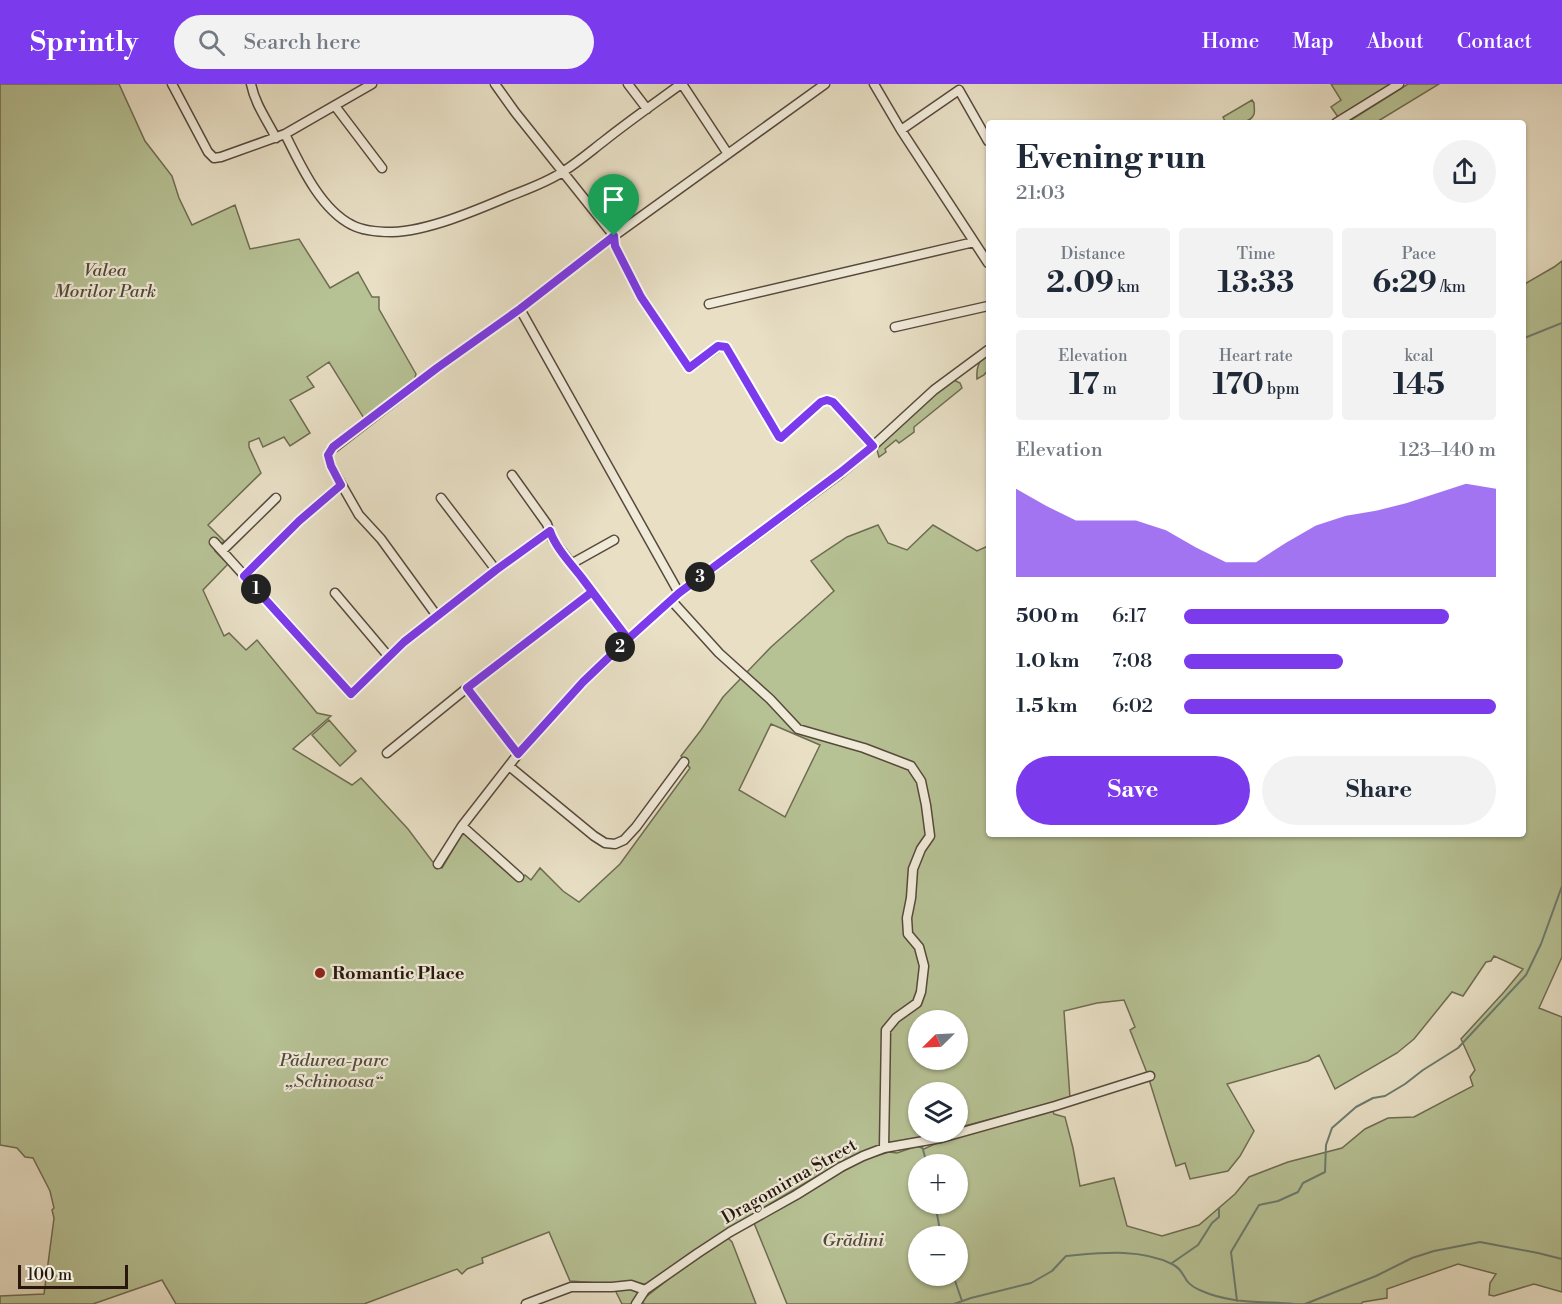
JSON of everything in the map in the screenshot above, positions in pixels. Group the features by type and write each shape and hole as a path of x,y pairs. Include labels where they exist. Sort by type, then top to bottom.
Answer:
{"street":[{"path":"172,84 208,152 214,158 280,136 372,84"},
{"path":"251,84 258,106 324,201 342,219 365,230 391,232 409,230 482,208 519,193 562,172 682,84 728,154"},
{"path":"495,84 614,236 615,246 641,297 689,368 718,346 726,347 779,437 781,438 821,402 827,400 833,402 873,446"},
{"path":"628,84 646,109"},
{"path":"437,616 377,535 359,515 331,466 328,455 333,447 520,309 614,236 825,84"},
{"path":"874,84 901,130 986,259"},
{"path":"1341,120 1399,84"},
{"path":"901,130 959,90 986,137"},
{"path":"335,106 382,168"},
{"path":"709,304 974,242"},
{"path":"895,327 986,306"},
{"path":"520,309 679,593"},
{"path":"438,864 462,826 518,754 583,682 628,639 679,593 841,472 873,446 933,390 986,351"},
{"path":"512,475 548,524 552,538 628,639"},
{"path":"244,576 299,521 341,485"},
{"path":"222,551 276,498"},
{"path":"441,498 496,570"},
{"path":"214,542 351,694 404,642 550,531"},
{"path":"571,564 614,540"},
{"path":"335,592 389,657"},
{"path":"387,753 592,592"},
{"path":"671,600 719,653 770,699 798,729 864,748 910,766 921,781 930,837 921,849 913,869 907,918 908,934 919,947 924,966 917,1004 896,1018 886,1030 884,1148"},
{"path":"467,688 518,754"},
{"path":"509,766 599,840 615,844 624,840 636,827 684,762"},
{"path":"462,826 519,877"},
{"name":"Dragomirna Street","path":"636,1304 645,1290 698,1253 841,1167 884,1148 941,1138 1150,1076"},
{"path":"526,1304 571,1287 631,1285 645,1290"}],"green space":[{"name":"Pădurea-parc „Schinoasa“","path":"0,84 119,84 145,141 172,176 179,198 192,225 235,205 250,249 299,239 330,288 358,272 372,297 379,297 379,309 416,374 413,383 365,420 329,362 307,377 314,387 290,400 310,433 290,446 284,437 263,447 259,438 249,442 249,447 261,473 208,525 224,541 215,551 228,564 203,590 224,636 229,633 246,650 257,640 317,713 331,716 293,749 352,785 361,778 408,829 432,861 442,868 464,831 518,882 525,875 531,880 540,868 563,891 579,902 620,864 690,768 681,756 723,697 771,647 834,591 811,561 847,537 878,525 888,543 907,550 933,525 977,551 986,547 986,837 1526,837 1526,283 1562,261 1562,957 1539,1008 1562,1017 1562,1292 1534,1284 1494,1296 1489,1295 1490,1283 1496,1274 1458,1264 1387,1289 1387,1298 1361,1304 787,1304 754,1223 866,1159 889,1152 897,1153 917,1146 924,1149 940,1142 968,1142 968,1134 1052,1109 1054,1114 1065,1117 1080,1186 1114,1178 1127,1226 1162,1236 1199,1225 1235,1194 1249,1177 1288,1162 1342,1148 1365,1129 1388,1118 1414,1117 1473,1086 1470,1077 1475,1070 1461,1039 1523,969 1494,956 1491,961 1486,962 1463,996 1452,992 1414,1039 1397,1053 1335,1089 1319,1055 1308,1061 1227,1084 1254,1131 1240,1156 1228,1171 1190,1179 1185,1163 1176,1166 1147,1073 1130,1030 1135,1027 1124,1000 1097,1003 1064,1011 1070,1098 968,1125 968,1082 908,1082 908,1140 878,1146 841,1162 687,1255 648,1285 635,1282 613,1284 570,1281 549,1232 482,1258 483,1263 467,1269 462,1274 457,1269 364,1304 176,1304 162,1280 93,1304 0,1304 0,1296 44,1294 54,1208 50,1191 33,1158 25,1157 17,1148 0,1145","holes":["771,724 820,745 785,817 739,790"]},
{"path":"1331,84 1391,84 1338,117 1331,107 1341,100"},
{"path":"1408,84 1439,84 1380,120 1351,120"},
{"path":"1252,100 1254,103 1254,114 1249,120 1224,120 1223,117"},
{"path":"986,355 986,372 977,379 977,371 982,358"},
{"path":"952,379 960,383 962,388 914,427 914,432 899,443 896,440 879,457 877,450 880,443"},
{"path":"329,720 356,751 340,766 312,735"},
{"path":"728,1238 732,1242 756,1304 644,1304 642,1300 675,1274"},
{"path":"634,1288 638,1290 638,1296 633,1304 622,1304 615,1290"}],"waterway":[{"path":"1526,337 1562,323"},
{"path":"1237,1301 1231,1252 1259,1205 1278,1201 1298,1192 1303,1183 1325,1172 1326,1145 1332,1128 1356,1107 1373,1098 1385,1096 1458,1048 1526,975 1541,944 1562,886"},
{"path":"922,1146 924,1154"},
{"path":"1172,1263 1198,1245 1212,1223 1219,1217 1219,1209"},
{"path":"937,1214 939,1226"},
{"path":"1305,1304 1376,1276 1412,1258 1480,1242 1562,1259"},
{"path":"954,1304 1031,1283 1052,1271 1066,1256 1120,1253 1146,1256 1172,1264 1192,1285 1213,1295 1235,1300 1294,1304"},
{"path":"957,1286 962,1301"}],"place":[{"name":"Romantic Place","path":"320,973"}],"route":[{"path":"614,236 520,309 437,368 333,447 328,455 329,460 341,485 299,521 244,576 351,694 404,642 550,531 552,538 628,639 583,682 518,754 467,688 592,592 628,639 679,593 873,446 830,400 821,402 781,438 779,437 726,347 718,346 689,368 641,297 615,246 614,236"}],"park label":[{"name":"Valea Morilor Park","path":"105,280"},
{"name":"Grădini","path":"853,1240"}]}
